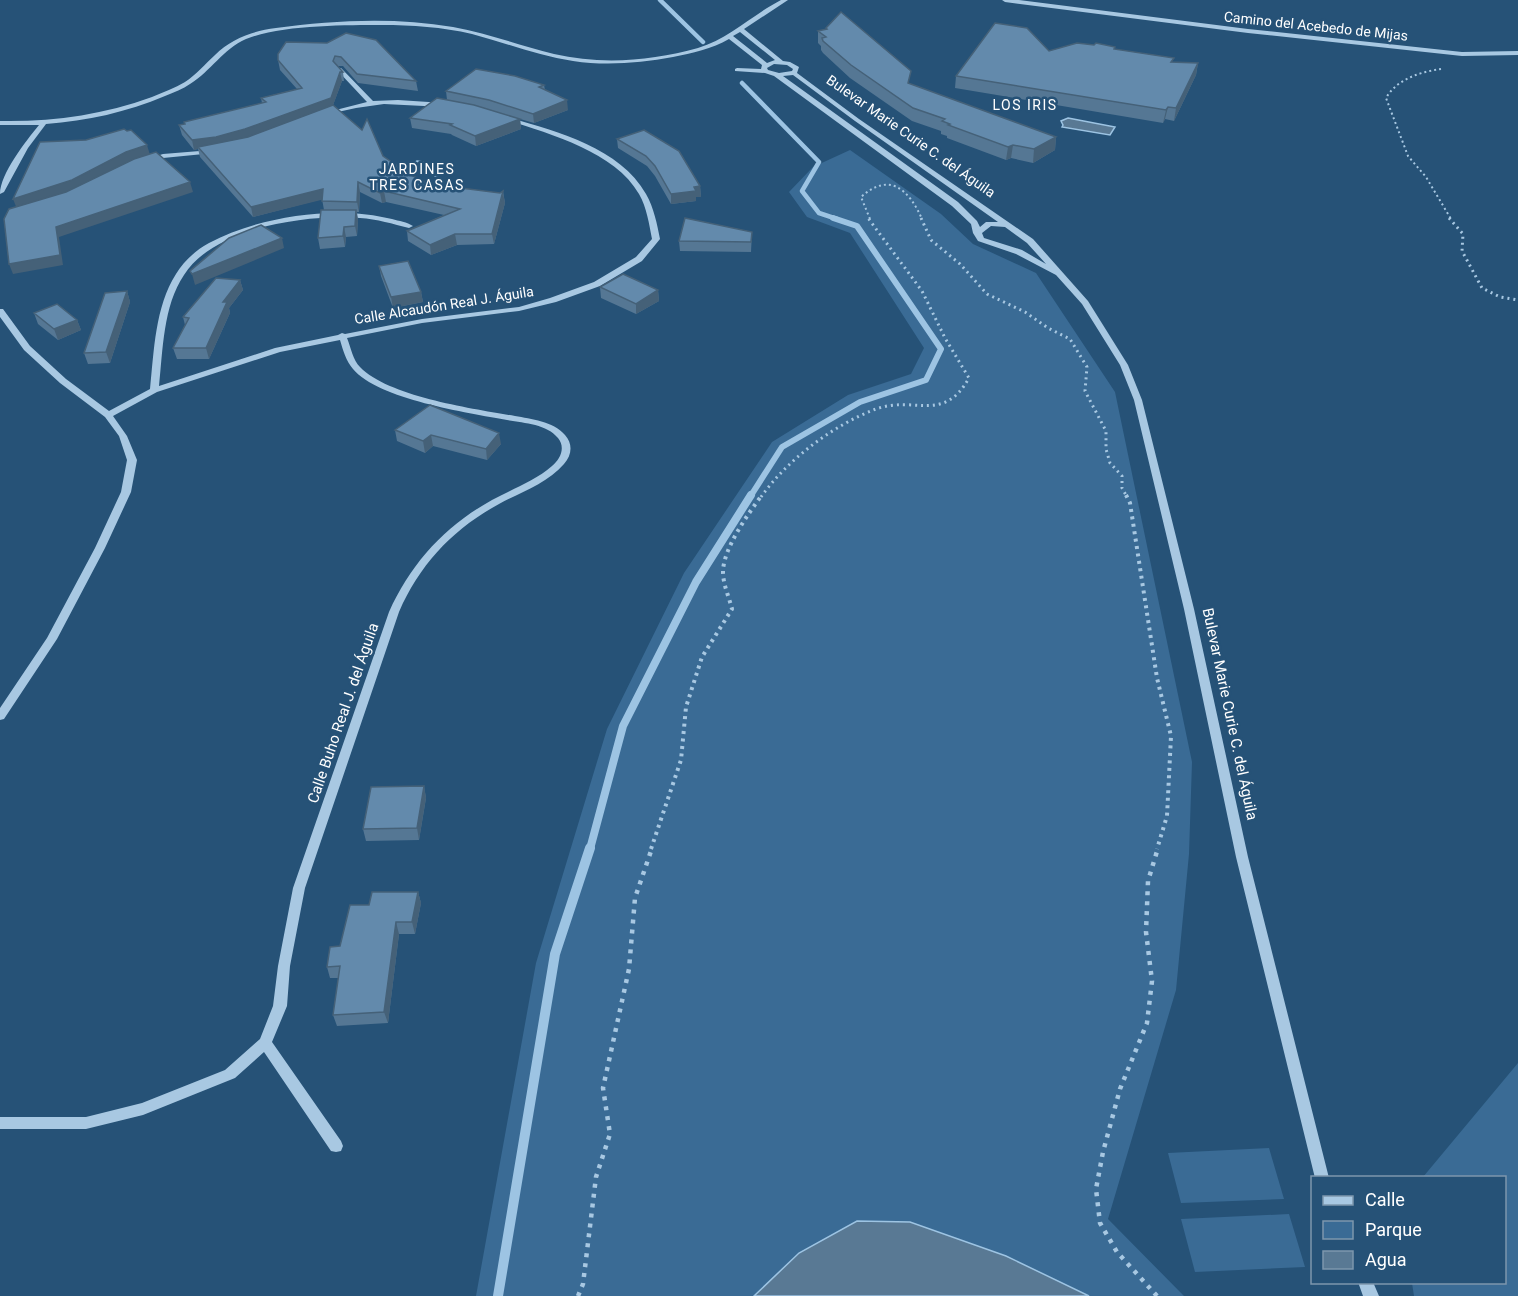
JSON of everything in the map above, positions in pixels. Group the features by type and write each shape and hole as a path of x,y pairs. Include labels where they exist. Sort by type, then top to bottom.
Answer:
{"street":[{"path":"0,123 43,124 84,119 146,101 187,84 231,45 252,35 279,29 386,24 441,27 483,34 558,57 603,61 673,55 701,49 730,37 767,9 785,0"},
{"name":"Camino del Acebedo de Mijas","path":"1005,0 1248,31 1462,54 1518,53"},
{"path":"741,30 781,62"},
{"path":"730,37 765,68 777,75 794,72"},
{"path":"737,70 765,68 781,62"},
{"name":"Bulevar Marie Curie C. del Águila","path":"781,62 795,66 797,68 794,72 857,120 1012,228 1046,256 1085,303 1107,334 1124,365 1138,400 1189,609 1242,858 1322,1176"},
{"path":"339,69 370,102"},
{"name":"Bulevar Marie Curie C. del Águila","path":"777,75 964,211 974,223 981,239 1019,252 1062,277"},
{"path":"316,118 370,102 400,101 456,108"},
{"name":"Calle Alcaudón Real J. Águila","path":"108,415 154,390 278,350 342,335 422,321 519,309 553,300 597,284 639,259 656,239 652,217 639,188 615,163 559,137 497,116"},
{"path":"0,192 25,147 43,124"},
{"path":"141,162 163,156 217,151"},
{"path":"154,390 166,307 180,274 194,256 245,232 283,221 321,215 382,218 409,226"},
{"path":"977,232 989,225 1012,228 1016,238 1011,241 990,243"},
{"path":"0,311 27,348 63,381 108,415 123,436 132,460 126,492 100,548 52,639 0,716"},
{"name":"Calle Buho Real J. del Águila","path":"0,1123 86,1123 143,1109 230,1074 265,1043 280,1006 284,966 299,888 393,612 409,578 438,544 486,507 558,466 566,453 565,440 554,429 537,423 401,392 372,380 356,369 342,335"},
{"path":"265,1043 336,1146"}],"path":[{"path":"1450,68 1423,72 1389,92 1386,98 1408,156 1426,177 1447,215 1464,234 1462,251 1482,288 1487,292 1518,300"},
{"path":"578,1296 583,1284 596,1177 610,1134 603,1088 629,969 635,898 681,760 686,707 702,657 732,609 723,568 729,549 750,513 781,472 853,419 887,406 922,406 951,401 963,393 969,378 963,364 946,341 933,309 919,286 868,219 862,207 861,197 872,187 885,184 897,186 914,200 931,240 960,264 987,294 1025,312 1048,328 1070,339 1087,367 1086,391 1106,431 1106,449 1110,463 1122,476 1122,488 1130,503 1157,678 1171,736 1170,777 1167,816 1148,881 1146,932 1152,981 1147,1023 1120,1089 1103,1152 1096,1189 1100,1223 1117,1252 1157,1296"}],"green space":[{"path":"850,150 941,214 973,244 1036,273 1115,392 1192,762 1189,854 1176,990 1108,1219 1184,1296 476,1296 536,963 607,729 684,573 772,442 848,395 911,374 924,348 850,233 807,217 789,192 813,167"},
{"path":"1518,1063 1518,1296 1414,1296 1412,1284 1506,1284 1506,1176 1424,1176"},
{"path":"1269,1148 1284,1199 1181,1203 1168,1153"},
{"path":"1289,1214 1305,1267 1195,1272 1181,1219"}],"water":[{"path":"1068,118 1115,127 1110,135 1062,127 1061,121"},
{"path":"417,161 436,164 445,171 444,174 435,176 428,171 411,169 408,166"},
{"path":"857,1221 910,1222 1006,1256 1089,1296 754,1296 799,1253"}],"building":[{"path":"841,12 911,71 908,83 1056,137 1034,149 1013,145 1008,147 948,125 950,124 942,121 945,119 913,108 851,65 823,41 822,38 826,37 818,31 827,29"},
{"path":"995,23 1027,28 1049,51 1077,43 1094,45 1096,43 1115,47 1114,49 1174,58 1171,62 1198,63 1176,108 1168,107 1166,110 956,76"},
{"path":"346,33 376,40 416,81 357,74 341,57 335,56 333,61 343,72 340,72 331,98 216,137 192,140 179,125 266,102 261,98 302,88 278,60 278,54 286,42 327,43"},
{"path":"476,69 515,76 544,85 539,87 567,100 533,114 489,100 446,91"},
{"path":"437,98 474,105 520,119 475,136 450,125 452,124 410,118"},
{"path":"333,105 362,130 367,119 383,156 409,174 429,184 500,193 503,191 492,234 455,234 430,245 407,231 460,209 384,191 380,193 358,182 357,202 322,201 323,189 251,207 198,147 248,137"},
{"path":"124,129 131,130 147,145 126,152 72,180 13,199 40,142 86,140"},
{"path":"644,130 679,151 700,186 694,187 696,191 671,194 655,166 646,156 617,139"},
{"path":"156,152 190,182 56,227 60,255 9,264 4,219 9,209 66,192 134,159"},
{"path":"321,210 356,210 355,226 344,227 343,236 318,238"},
{"path":"685,218 752,232 751,242 679,241"},
{"path":"261,225 282,238 192,274 190,271 229,238"},
{"path":"408,261 421,292 391,297 379,266"},
{"path":"623,274 658,290 636,304 600,287"},
{"path":"216,278 240,280 223,302 227,302 206,348 173,348 189,318 183,317"},
{"path":"127,291 106,352 84,353 105,293"},
{"path":"57,304 77,320 54,329 34,313"},
{"path":"430,405 499,433 486,449 431,435 423,441 395,430"},
{"path":"424,786 417,828 363,829 371,787"},
{"path":"372,892 418,892 412,922 396,922 384,1012 333,1015 340,966 327,967 330,947 340,946 350,905 369,905"}],"waterway":[{"path":"660,0 703,42"},
{"path":"742,83 819,162 802,191 819,213 837,219"},
{"path":"750,497 782,447 860,402 926,380 941,349 857,226 833,218"},
{"path":"590,849 623,726 696,582 751,495"},
{"path":"498,1296 555,954 590,848"}],"district":[{"name":"LOS IRIS","path":"1025,105"},
{"name":"JARDINES TRES CASAS","path":"417,178"}]}
